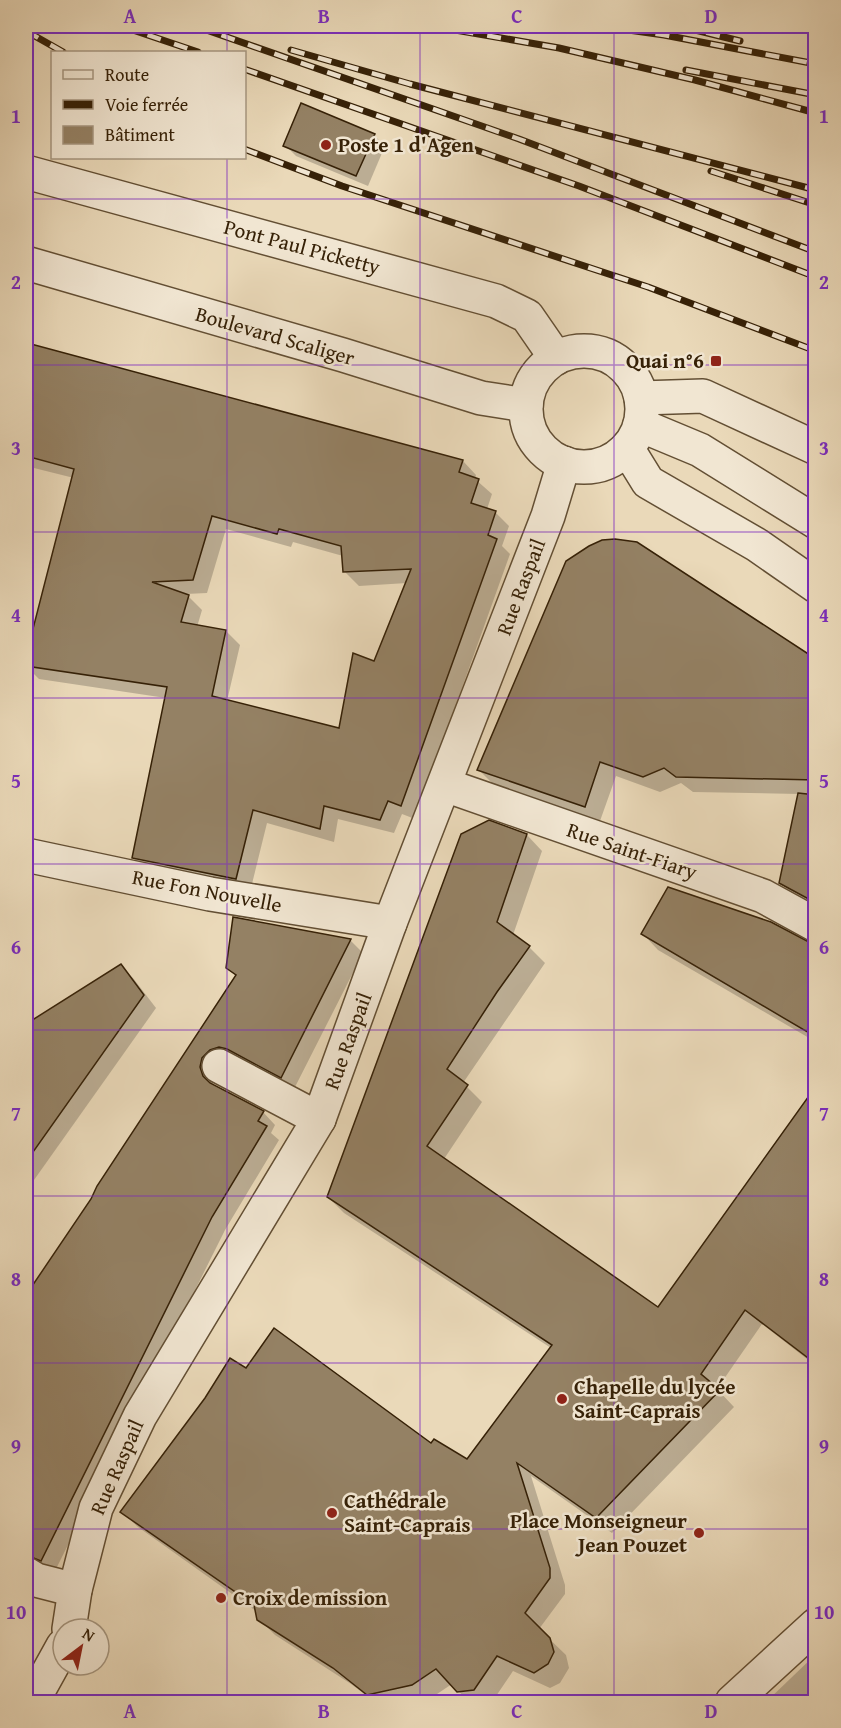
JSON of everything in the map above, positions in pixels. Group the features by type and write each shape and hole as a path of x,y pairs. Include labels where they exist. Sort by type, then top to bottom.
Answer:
{"street":[{"name":"Pont Paul Picketty","path":"26,172 496,301 527,316 556,358"},
{"name":"Boulevard Scaliger","path":"26,262 481,398 526,405"},
{"path":"816,448 703,396 636,424 612,459 595,465 579,466 564,463 550,456 532,434 527,420 528,392 542,369 556,358 573,352 591,351 609,356 624,366 635,381 636,424 648,482 757,545 816,586"},
{"path":"636,424 700,450 816,522"},
{"name":"Rue Raspail","path":"71,1617 75,1590 96,1509 140,1416 319,1119 390,923 548,516 564,463"},
{"name":"Rue Saint-Fiary","path":"445,785 763,897 816,925"},
{"name":"Rue Fon Nouvelle","path":"26,855 210,894 390,923"},
{"path":"219,1066 319,1119"},
{"path":"26,1574 36,1580 75,1590"},
{"path":"732,1702 816,1625"},
{"path":"32,1702 51,1668"}],"building":[{"name":"Poste 1 d'Agen","path":"301,103 375,134 356,176 283,146"},
{"path":"31,344 463,460 459,472 479,479 471,503 496,511 488,535 497,539 401,806 388,801 380,820 324,806 320,829 253,810 236,879 132,858 167,687 26,666 26,656 74,469 26,456 26,369","holes":["212,516 277,534 279,529 341,546 343,572 411,569 374,661 353,653 339,728 212,696 226,630 181,622 189,595 152,582 193,580"]},
{"path":"602,540 637,542 816,659 816,780 676,777 664,768 643,777 600,762 585,807 477,770 566,561"},
{"path":"798,793 816,795 816,903 779,883"},
{"path":"489,820 527,834 497,922 530,946 447,1069 468,1085 427,1146 658,1307 816,1086 816,1364 745,1310 701,1374 720,1390 596,1518 517,1463 550,1568 550,1578 525,1613 550,1638 554,1652 548,1664 534,1673 497,1656 474,1690 457,1692 436,1669 412,1685 367,1695 333,1668 257,1620 254,1605 120,1512 205,1398 230,1358 246,1368 274,1328 431,1443 434,1439 467,1459 552,1345 327,1197 461,834"},
{"path":"668,887 771,922 816,944 816,1037 641,934"},
{"path":"233,917 351,939 281,1078 227,1049 219,1047 210,1050 202,1058 200,1067 203,1076 210,1083 264,1111 258,1121 267,1126 212,1217 41,1561 26,1555 26,1295 236,975 226,968"},
{"path":"121,964 144,995 26,1162 26,1024"}],"railway":[{"path":"121,26 195,51"},
{"path":"195,26 519,139 816,252"},
{"path":"432,26 559,48 695,80 816,113"},
{"path":"600,26 664,35 816,64"},
{"path":"679,26 740,41"},
{"path":"26,31 61,51"},
{"path":"291,50 410,84 816,190"},
{"path":"246,70 579,186 816,277"},
{"path":"686,70 816,95"},
{"path":"246,150 342,186 648,287 816,351"},
{"path":"711,171 816,205"}],"place":[{"name":"Poste 1 d'Agen","path":"326,145"},
{"name":"Quai n°6","path":"716,361"},
{"name":"Chapelle du lycée Saint-Caprais","path":"562,1399"},
{"name":"Cathédrale Saint-Caprais","path":"332,1513"},
{"name":"Place Monseigneur Jean Pouzet","path":"699,1533"},
{"name":"Croix de mission","path":"221,1598"}]}
